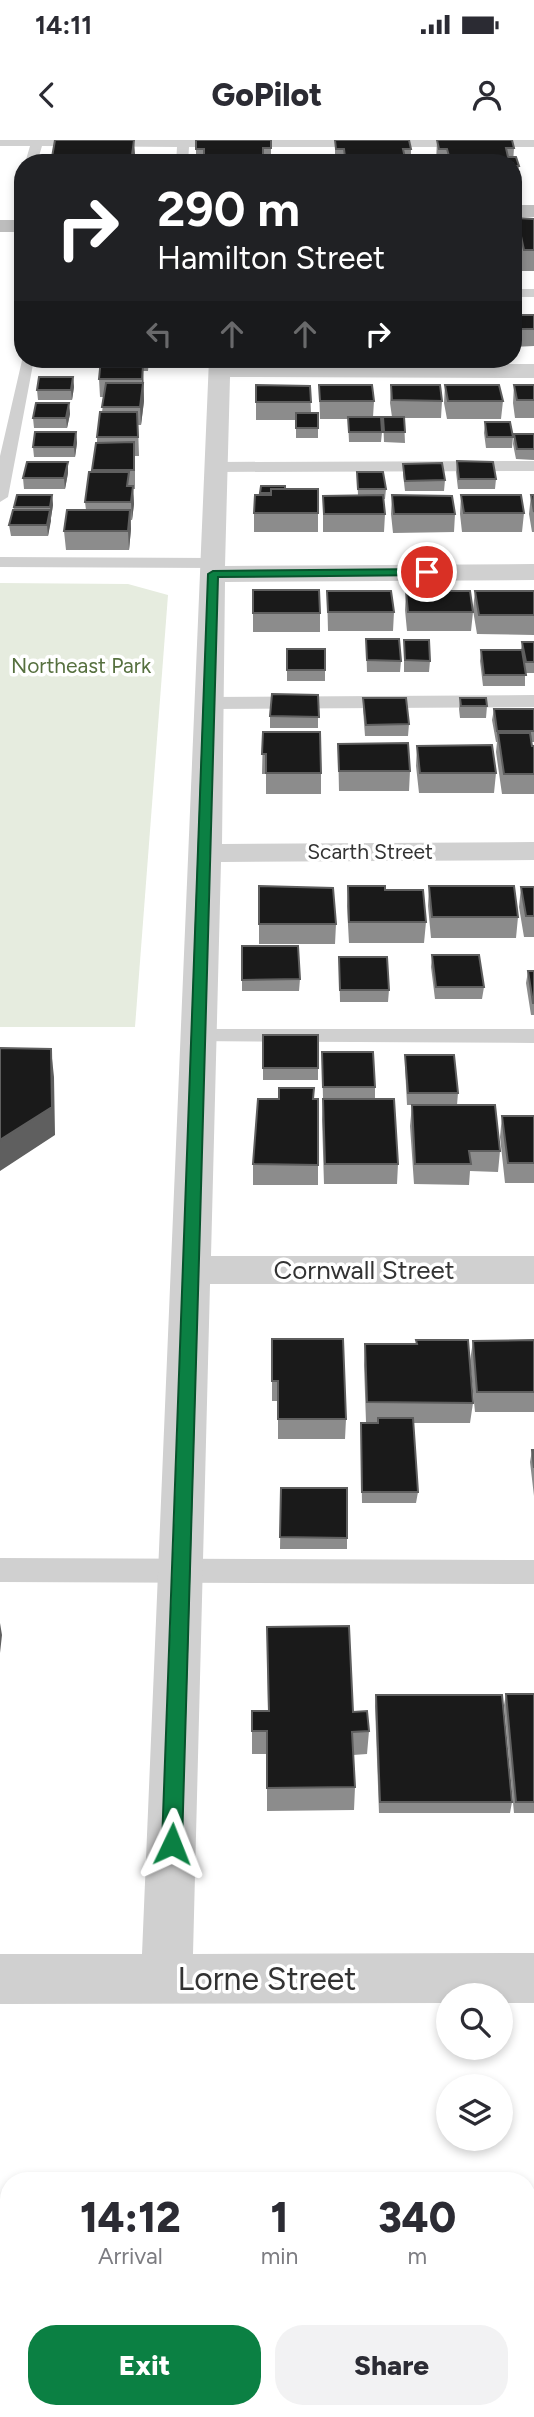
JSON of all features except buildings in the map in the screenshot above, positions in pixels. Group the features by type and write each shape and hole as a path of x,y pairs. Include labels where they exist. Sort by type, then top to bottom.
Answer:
{"main road":[{"path":"0,226 14,213"}],"street":[{"path":"167,1980 193,1270 197,1036 206,853 207,703 220,368"},
{"path":"377,368 534,371"},
{"path":"213,568 534,572"},
{"name":"Scarth Street","path":"206,853 534,851"},
{"name":"Cornwall Street","path":"193,1270 534,1270"},
{"name":"Lorne Street","path":"0,1979 534,1978"}],"lane":[{"path":"0,142 534,143"},
{"path":"34,154 37,142"},
{"path":"182,154 183,143"},
{"path":"0,498 25,368"},
{"path":"216,467 534,466"},
{"path":"0,562 213,568"},
{"path":"207,703 534,701"},
{"path":"197,1036 534,1036"},
{"path":"0,1570 534,1572"}],"green space":[{"name":"Northeast Park","path":"0,583 128,584 168,595 135,1027 0,1027"}],"route":[{"path":"172,1844 193,1270 197,1036 206,853 207,703 213,574 427,572"}]}
